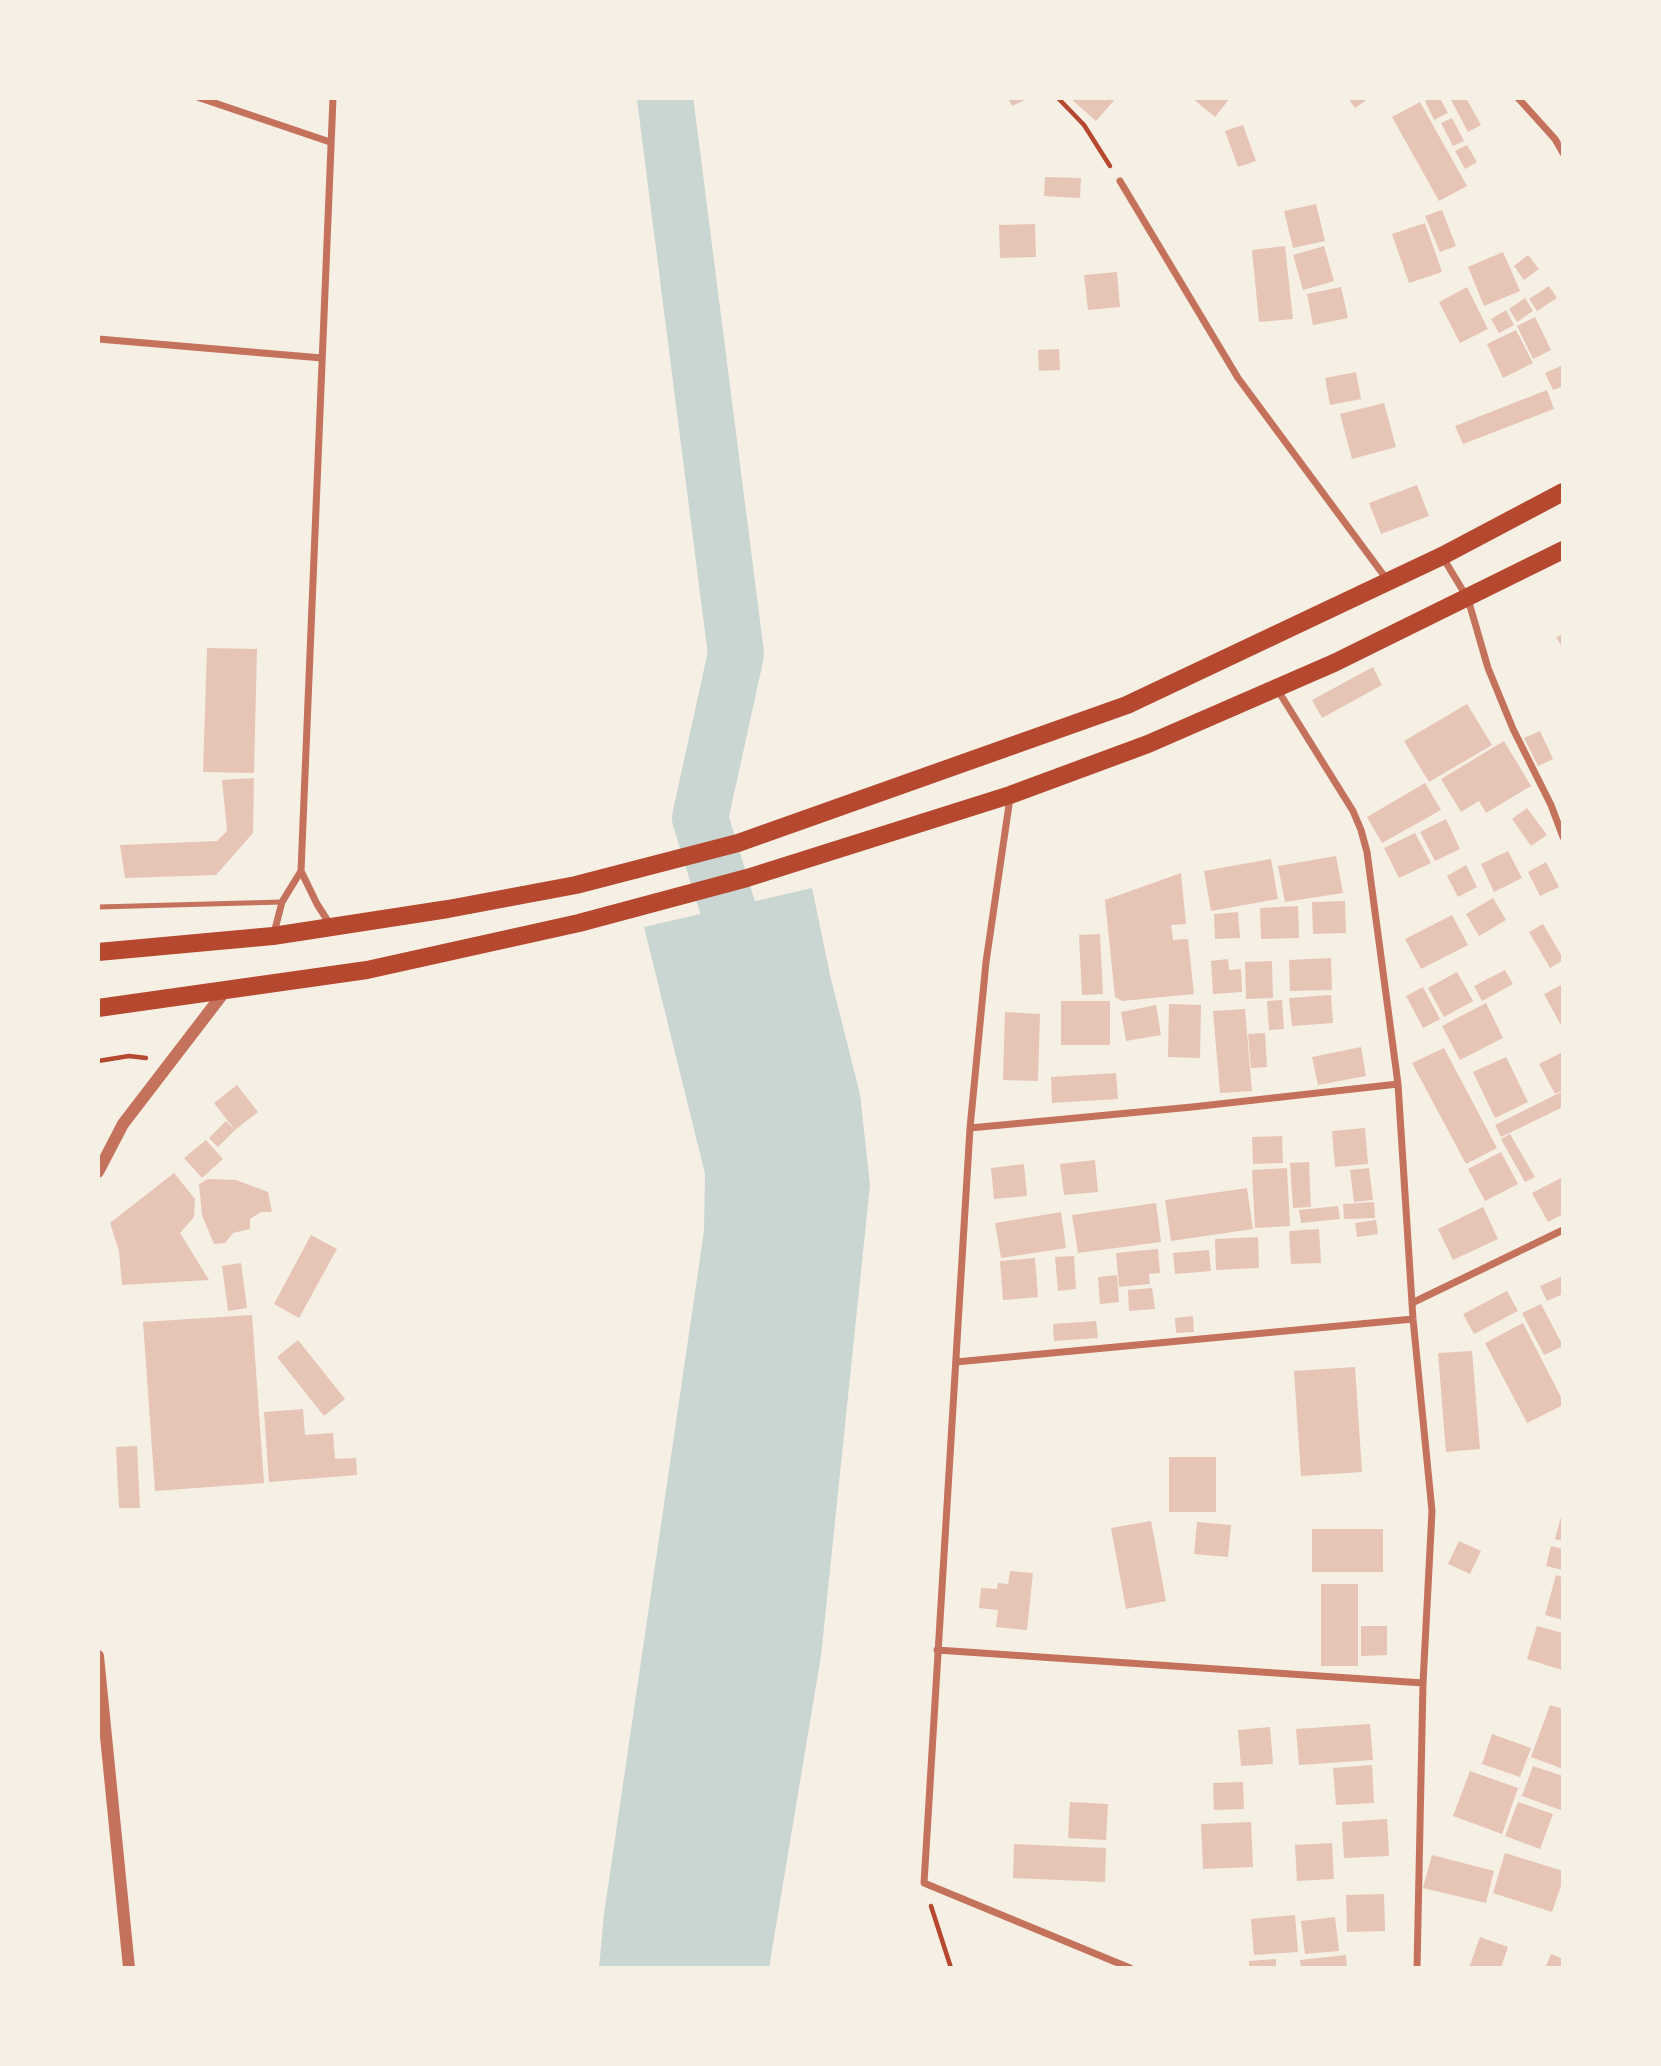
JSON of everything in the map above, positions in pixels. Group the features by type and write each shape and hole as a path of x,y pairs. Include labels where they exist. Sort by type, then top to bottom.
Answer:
{"main road":[{"path":"98,952 332,928 576,885 738,843 1127,705 1442,556 1563,492"},
{"path":"98,1008 367,970 579,923 747,878 1010,795 1149,744 1278,689 1468,599 1563,550"}],"street":[{"path":"200,98 330,142"},
{"path":"332,928 301,871 333,98"},
{"path":"1518,98 1559,137 1563,153"},
{"path":"1120,181 1238,378 1388,581"},
{"path":"98,339 322,358"},
{"path":"1442,556 1468,599 1488,668 1563,837"},
{"path":"1278,689 1353,811 1361,830 1367,852 1398,1084 1413,1319 1432,1511 1423,1682 1418,1968"},
{"path":"1010,795 986,962 970,1128 924,1883 1130,1968"},
{"path":"273,936 282,902 301,871"},
{"path":"98,1172 123,1124 225,991"},
{"path":"970,1128 1398,1084"},
{"path":"1412,1303 1563,1230"},
{"path":"956,1362 1413,1319"},
{"path":"937,1650 1423,1682"},
{"path":"98,1656 129,1968"}],"lane":[{"path":"98,907 282,902"}],"path":[{"path":"1059,98 1084,125 1120,181"},
{"path":"98,1061 129,1056 173,1061"},
{"path":"924,1883 951,1968"}],"shaded area":[{"path":"812,888 831,979 860,1094 870,1185 821,1656 769,1968 599,1968 604,1914 704,1231 705,1174 644,927"}],"building":[{"path":"1008,98 1029,98 1012,106"},
{"path":"1070,98 1116,98 1096,121"},
{"path":"1192,98 1230,98 1215,117"},
{"path":"1348,98 1369,98 1355,108"},
{"path":"1440,98 1448,113 1434,120 1425,101"},
{"path":"1450,98 1466,98 1481,125 1468,132"},
{"path":"1420,102 1467,186 1439,201 1392,117"},
{"path":"1452,118 1464,141 1453,146 1441,123"},
{"path":"1243,125 1256,161 1238,167 1225,131"},
{"path":"1467,145 1477,162 1465,169 1455,151"},
{"path":"1045,177 1081,178 1080,198 1044,196"},
{"path":"1316,204 1325,241 1293,248 1284,211"},
{"path":"1442,210 1456,246 1440,252 1425,216"},
{"path":"1425,223 1442,272 1409,283 1392,234"},
{"path":"1035,224 1036,257 1000,258 999,225"},
{"path":"1285,246 1293,319 1259,322 1252,250"},
{"path":"1324,246 1334,281 1303,290 1293,255"},
{"path":"1503,252 1520,291 1484,306 1468,267"},
{"path":"1528,255 1539,269 1524,280 1514,266"},
{"path":"1117,272 1120,307 1088,310 1084,275"},
{"path":"1549,286 1557,298 1537,311 1529,299"},
{"path":"1341,287 1348,318 1313,325 1307,294"},
{"path":"1467,287 1488,329 1460,343 1439,302"},
{"path":"1525,298 1533,311 1517,322 1509,309"},
{"path":"1506,310 1514,325 1499,333 1491,319"},
{"path":"1535,317 1551,350 1533,359 1517,326"},
{"path":"1516,330 1533,363 1503,378 1487,344"},
{"path":"1059,349 1060,370 1039,371 1038,350"},
{"path":"1563,365 1563,386 1553,390 1545,373"},
{"path":"1356,372 1361,399 1330,405 1325,378"},
{"path":"1547,390 1554,409 1463,444 1455,426"},
{"path":"1384,403 1396,447 1352,459 1340,414"},
{"path":"1417,485 1429,516 1381,534 1369,503"},
{"path":"1563,634 1563,649 1556,637"},
{"path":"207,648 257,649 254,773 203,772"},
{"path":"1373,667 1382,685 1322,718 1312,700"},
{"path":"1467,704 1492,745 1429,782 1404,741"},
{"path":"1540,731 1553,759 1538,766 1524,738"},
{"path":"1504,741 1531,786 1486,813 1479,801 1461,812 1441,779"},
{"path":"254,778 253,833 216,875 125,878 120,845 217,841 227,831 222,780"},
{"path":"1425,783 1441,810 1382,843 1367,817"},
{"path":"1527,808 1547,835 1531,846 1512,819"},
{"path":"1446,819 1460,849 1435,861 1420,832"},
{"path":"1415,833 1431,863 1399,878 1384,848"},
{"path":"1508,851 1522,878 1494,892 1481,864"},
{"path":"1336,856 1343,893 1285,902 1278,866"},
{"path":"1271,859 1278,899 1211,911 1204,871"},
{"path":"1546,862 1559,887 1540,896 1528,872"},
{"path":"1466,865 1477,887 1458,897 1447,876"},
{"path":"1181,873 1186,924 1171,925 1173,940 1188,939 1194,994 1122,1001 1115,997 1105,900"},
{"path":"1493,898 1506,920 1479,936 1466,914"},
{"path":"1345,901 1346,933 1313,934 1312,902"},
{"path":"1298,906 1299,938 1261,939 1260,908"},
{"path":"1238,912 1240,938 1215,939 1214,914"},
{"path":"1452,915 1468,945 1421,969 1405,939"},
{"path":"1543,924 1563,958 1550,968 1529,932"},
{"path":"1100,934 1103,994 1082,995 1079,935"},
{"path":"1331,958 1332,990 1290,991 1289,960"},
{"path":"1228,959 1229,970 1241,969 1242,992 1213,994 1211,961"},
{"path":"1272,961 1273,998 1246,999 1245,962"},
{"path":"1505,970 1513,984 1482,1001 1474,986"},
{"path":"1457,972 1473,1001 1444,1017 1428,988"},
{"path":"1563,984 1563,1029 1544,994"},
{"path":"1423,987 1440,1019 1423,1028 1406,996"},
{"path":"1331,995 1333,1023 1292,1026 1289,998"},
{"path":"1282,1000 1284,1029 1269,1030 1267,1001"},
{"path":"1061,1001 1110,1001 1110,1045 1061,1045"},
{"path":"1486,1003 1503,1038 1460,1060 1442,1026"},
{"path":"1169,1004 1201,1005 1200,1058 1168,1057"},
{"path":"1156,1005 1161,1035 1126,1041 1121,1012"},
{"path":"1245,1009 1252,1091 1220,1093 1213,1011"},
{"path":"1005,1012 1040,1014 1038,1081 1003,1080"},
{"path":"1265,1033 1267,1067 1251,1068 1248,1034"},
{"path":"1361,1047 1366,1076 1318,1085 1312,1057"},
{"path":"1444,1048 1497,1148 1466,1164 1412,1063"},
{"path":"1563,1052 1563,1090 1555,1094 1539,1064"},
{"path":"1506,1057 1528,1102 1495,1118 1473,1072"},
{"path":"1116,1073 1118,1099 1052,1103 1051,1077"},
{"path":"237,1085 258,1112 235,1130 214,1103"},
{"path":"1563,1091 1563,1107 1501,1137 1495,1125"},
{"path":"226,1121 235,1130 218,1147 209,1138"},
{"path":"1365,1128 1368,1164 1335,1167 1332,1131"},
{"path":"1510,1134 1535,1177 1525,1182 1501,1139"},
{"path":"1282,1136 1283,1163 1253,1164 1252,1137"},
{"path":"206,1140 223,1159 202,1178 184,1158"},
{"path":"1501,1152 1518,1184 1485,1201 1468,1169"},
{"path":"1095,1160 1098,1192 1064,1195 1060,1164"},
{"path":"1309,1162 1311,1207 1293,1208 1290,1163"},
{"path":"1024,1164 1027,1196 994,1199 991,1168"},
{"path":"1287,1168 1290,1226 1255,1228 1252,1170"},
{"path":"1369,1168 1373,1200 1354,1202 1350,1170"},
{"path":"174,1173 195,1199 194,1217 180,1233 209,1280 122,1285 119,1251 110,1223"},
{"path":"1563,1177 1563,1214 1548,1222 1532,1193"},
{"path":"208,1179 236,1180 268,1192 272,1212 261,1212 250,1219 250,1229 233,1233 225,1243 214,1244 202,1215 199,1184"},
{"path":"1247,1188 1253,1229 1171,1241 1165,1200"},
{"path":"1374,1202 1375,1218 1344,1219 1343,1204"},
{"path":"1156,1203 1161,1242 1078,1253 1072,1215"},
{"path":"1338,1206 1340,1219 1301,1223 1299,1210"},
{"path":"1483,1207 1498,1239 1453,1260 1438,1229"},
{"path":"1061,1212 1066,1248 1001,1258 995,1223"},
{"path":"1376,1220 1378,1234 1357,1237 1355,1223"},
{"path":"1319,1229 1321,1263 1291,1264 1289,1231"},
{"path":"311,1235 337,1249 299,1318 274,1304"},
{"path":"1258,1237 1259,1268 1216,1270 1215,1239"},
{"path":"1158,1249 1160,1273 1149,1274 1150,1284 1119,1287 1116,1253"},
{"path":"1209,1250 1211,1271 1175,1274 1173,1253"},
{"path":"1074,1256 1076,1289 1058,1291 1055,1257"},
{"path":"1035,1258 1038,1297 1003,1300 1000,1261"},
{"path":"241,1263 247,1308 228,1311 222,1266"},
{"path":"1117,1275 1119,1302 1100,1304 1098,1277"},
{"path":"1563,1276 1563,1294 1547,1301 1540,1286"},
{"path":"1152,1288 1155,1309 1129,1311 1128,1290"},
{"path":"1507,1291 1518,1311 1474,1334 1463,1314"},
{"path":"1541,1304 1563,1346 1544,1355 1522,1313"},
{"path":"252,1315 264,1483 155,1491 143,1322"},
{"path":"1193,1316 1194,1332 1176,1333 1175,1318"},
{"path":"1096,1321 1098,1338 1054,1341 1053,1324"},
{"path":"1523,1323 1563,1401 1563,1405 1527,1423 1485,1343"},
{"path":"298,1340 345,1399 324,1416 277,1357"},
{"path":"1472,1351 1480,1449 1446,1452 1438,1353"},
{"path":"1355,1367 1362,1472 1301,1476 1294,1371"},
{"path":"303,1409 305,1435 333,1433 335,1459 356,1458 357,1475 269,1482 264,1412"},
{"path":"137,1446 140,1508 119,1508 116,1447"},
{"path":"1169,1457 1216,1457 1216,1512 1169,1512"},
{"path":"1563,1513 1563,1541 1555,1539"},
{"path":"1151,1521 1166,1601 1126,1609 1111,1528"},
{"path":"1197,1522 1231,1525 1228,1557 1194,1554"},
{"path":"1312,1529 1383,1529 1383,1572 1312,1572"},
{"path":"1459,1541 1481,1551 1470,1574 1448,1564"},
{"path":"1551,1546 1563,1549 1563,1570 1546,1566"},
{"path":"1010,1571 1033,1573 1027,1630 996,1627 998,1610 979,1608 981,1588 997,1589 998,1583 1008,1584"},
{"path":"1556,1575 1563,1577 1563,1620 1545,1615"},
{"path":"1321,1584 1358,1584 1358,1666 1321,1666"},
{"path":"1361,1626 1387,1626 1387,1655 1361,1656"},
{"path":"1537,1626 1563,1633 1562,1670 1527,1659"},
{"path":"1550,1705 1563,1709 1563,1769 1531,1757"},
{"path":"1370,1724 1373,1760 1299,1765 1296,1729"},
{"path":"1270,1727 1273,1764 1241,1766 1238,1730"},
{"path":"1492,1734 1531,1748 1520,1777 1482,1764"},
{"path":"1372,1765 1374,1803 1336,1805 1333,1768"},
{"path":"1533,1766 1563,1776 1563,1811 1522,1796"},
{"path":"1470,1771 1518,1788 1502,1834 1453,1816"},
{"path":"1243,1782 1244,1809 1214,1810 1213,1783"},
{"path":"1070,1802 1108,1804 1106,1840 1068,1838"},
{"path":"1518,1802 1553,1814 1540,1849 1505,1836"},
{"path":"1387,1819 1389,1856 1344,1858 1342,1822"},
{"path":"1251,1822 1253,1867 1203,1869 1201,1824"},
{"path":"1332,1843 1334,1879 1297,1881 1295,1845"},
{"path":"1014,1844 1106,1848 1105,1882 1013,1878"},
{"path":"1505,1853 1563,1871 1563,1880 1552,1912 1493,1893"},
{"path":"1432,1855 1494,1871 1486,1903 1423,1888"},
{"path":"1384,1894 1385,1931 1347,1932 1346,1895"},
{"path":"1295,1915 1298,1952 1254,1955 1251,1919"},
{"path":"1335,1917 1339,1951 1305,1954 1301,1921"},
{"path":"1480,1937 1508,1947 1501,1968 1469,1968"},
{"path":"1551,1954 1563,1959 1563,1968 1545,1968"},
{"path":"1346,1955 1347,1968 1301,1968 1300,1960"},
{"path":"1276,1959 1276,1968 1249,1968 1249,1961"}],"waterway":[{"path":"665,98 736,654 700,818 750,980"}]}
